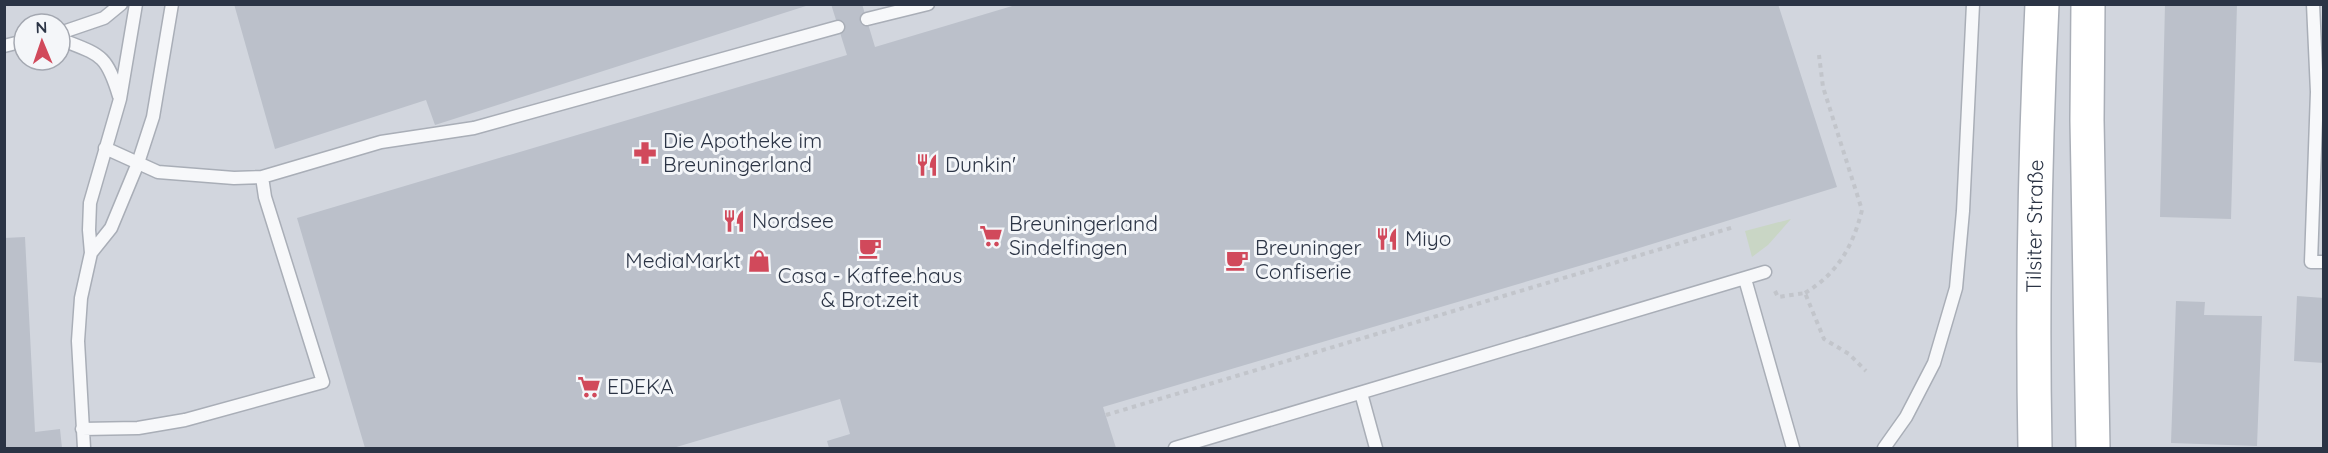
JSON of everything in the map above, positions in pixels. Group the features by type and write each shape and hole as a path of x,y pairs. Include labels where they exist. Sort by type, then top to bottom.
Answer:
{"main road":[{"name":"Tilsiter Straße","path":"2035,448 2033,349 2035,152 2042,4"},
{"path":"2088,4 2087,120 2093,448"}],"lane":[{"path":"72,29 104,18 121,4"},
{"path":"84,448 78,341 81,298 91,253 90,203 120,99 136,4"},
{"path":"91,253 111,228 138,163 153,117 172,4"},
{"path":"867,19 928,4"},
{"path":"1884,448 1906,417 1934,363 1956,288 1963,210 1973,4"},
{"path":"2313,4 2320,92 2311,262 2324,262"},
{"path":"105,148 158,172 226,178 261,177 381,142 474,128 838,27"},
{"path":"72,44 98,54 111,69 120,99"},
{"path":"82,429 138,428 185,420 323,382 265,197 261,177"},
{"path":"1175,448 1765,272"},
{"path":"1745,279 1793,448"},
{"path":"1361,393 1376,448"}],"path":[{"path":"1765,272 1778,297 1805,293 1830,276 1843,259 1857,230 1862,210 1823,87 1819,55"},
{"path":"1106,416 1734,227"},
{"path":"1805,293 1824,339 1849,354 1866,371"}],"shaded area":[{"path":"5,5 2323,5 2323,448 5,448"}],"green space":[{"path":"1791,219 1768,245 1752,257 1745,231"}],"building":[{"path":"234,4 809,5 435,125 426,100 275,149"},
{"name":"Breuningerland Sindelfingen","path":"831,4 862,4 875,47 1019,4 1778,4 1837,187 1103,407 1116,448 829,448 827,441 850,434 840,399 673,448 365,448 297,218 847,55"},
{"path":"2165,4 2237,4 2231,219 2160,217"},
{"path":"25,237 35,432 60,429 62,448 4,448 4,238"},
{"path":"2297,296 2324,298 2324,363 2294,361"},
{"path":"2176,301 2205,302 2204,315 2262,316 2257,446 2171,443"}],"place":[{"name":"Die Apotheke im Breuningerland","path":"645,153"},
{"name":"Dunkin'","path":"927,165"},
{"name":"Nordsee","path":"734,221"},
{"name":"Breuningerland Sindelfingen","path":"991,236"},
{"name":"Miyo","path":"1387,239"},
{"name":"Casa - Kaffee.haus & Brot.zeit","path":"870,248"},
{"name":"Breuninger Confiserie","path":"1237,260"},
{"name":"MediaMarkt","path":"759,261"},
{"name":"EDEKA","path":"589,387"}]}
